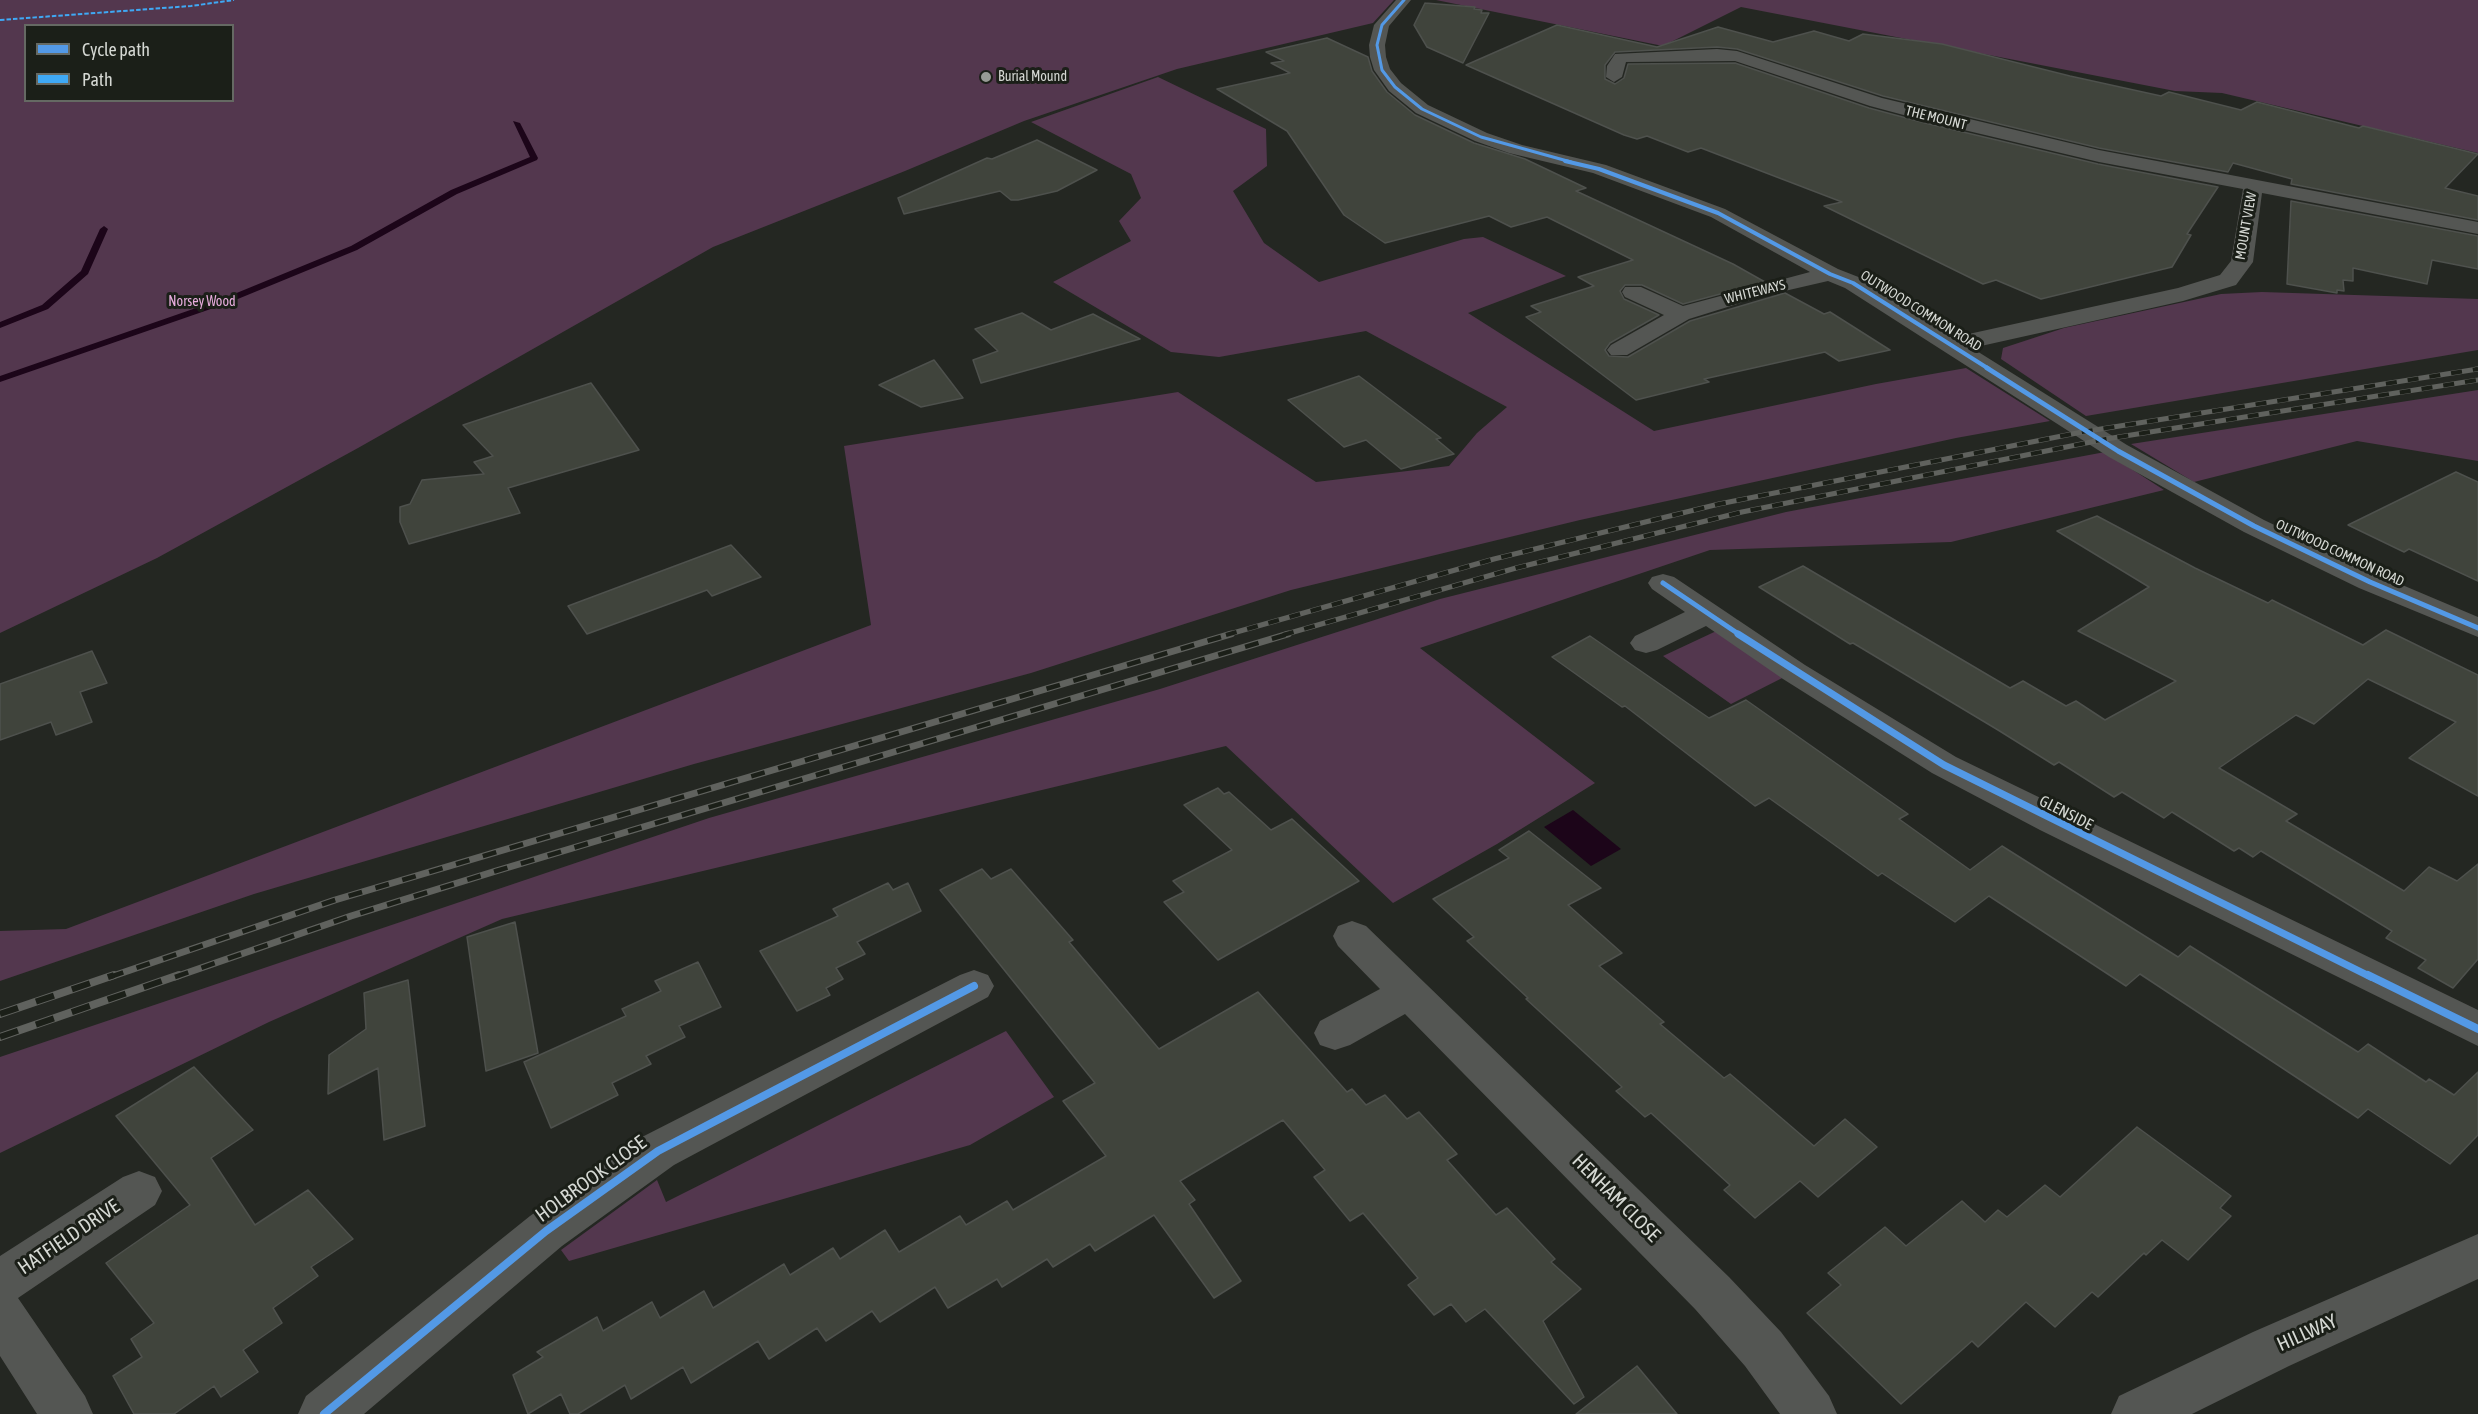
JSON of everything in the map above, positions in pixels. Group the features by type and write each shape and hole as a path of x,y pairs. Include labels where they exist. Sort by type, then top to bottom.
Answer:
{"street":[{"name":"OUTWOOD COMMON ROAD","path":"1404,0 1382,25 1377,45 1382,70 1409,99 1445,122 1516,149 1599,169 1684,198 1718,213 1830,274 1853,283 2118,451 2309,554 2478,628"},
{"name":"THE MOUNT","path":"1614,77 1615,66 1623,52 1737,56 1876,102 1932,117 2099,156 2253,185"},
{"name":"MOUNT VIEW","path":"1952,345 2183,294 2228,280 2242,262 2253,185 2478,228"},
{"name":"WHITEWAYS","path":"1619,350 1681,314 1734,297 1830,274"},
{"path":"1633,292 1681,314"},
{"name":"GLENSIDE","path":"1663,583 1794,672 1944,765 2053,822 2478,1029"},
{"path":"1646,644 1707,613"},
{"name":"HENHAM CLOSE","path":"1352,936 1712,1293 1763,1349 1811,1414"},
{"name":"HOLBROOK CLOSE","path":"324,1414 537,1238 658,1151 974,986"},
{"path":"1335,1033 1408,993"},
{"name":"HATFIELD DRIVE","path":"0,1283 139,1191"},
{"name":"HILLWAY","path":"2137,1414 2271,1349 2478,1256"},
{"path":"0,1313 68,1414"}],"green space":[{"name":"Norsey Wood","path":"0,0 1394,0 1373,23 1177,69 1024,121 713,247 358,448 157,558 0,633"},
{"path":"1436,0 2478,0 2478,153 2222,93 2175,91 1741,7 1663,46"},
{"path":"1158,77 1266,129 1267,166 1233,191 1264,243 1319,282 1464,239 1483,237 1566,276 1468,313 1654,431 1876,384 1966,368 2050,421 1956,438 1580,520 1291,590 1031,673 694,764 254,894 0,981 0,931 66,929 871,625 844,446 1178,392 1316,482 1449,466 1477,433 1507,407 1366,331 1219,357 1171,352 1053,282 1131,241 1119,221 1141,198 1131,174 1031,122"},
{"path":"2262,292 2478,299 2478,350 2086,416 2001,359 2003,348 2064,328 2221,294"},
{"path":"2478,390 2478,461 2357,441 2194,482 2131,444"},
{"path":"2105,452 2164,490 1951,542 1710,550 1420,648 1595,783 1497,844 1393,903 1226,746 502,919 269,1022 0,1153 0,1057 709,818 1160,689 1440,599 1786,512"},
{"path":"1727,626 1794,672 1731,704 1663,656"},
{"path":"1006,1031 1054,1097 970,1145 569,1261 561,1250 657,1180 666,1202"}],"shaded area":[{"path":"1573,810 1621,849 1591,866 1544,827"}],"building":[{"path":"1425,3 1475,7 1474,9 1482,10 1481,13 1489,13 1463,63 1427,47 1414,25"},
{"path":"1557,25 1657,47 1718,27 1773,42 1814,31 1849,41 1863,34 1942,44 2070,76 2161,96 2169,92 2241,110 2257,102 2359,128 2363,126 2478,154 2445,188 2478,196 2478,220 2291,184 2292,179 2233,163 2228,172 2099,148 1883,96 1737,49 1717,47 1615,52 1605,65 1605,79 1615,84 1624,78 1628,64 1735,63 1869,108 1925,123 2098,164 2218,187 2187,234 2191,235 2172,267 2041,299 1996,280 1983,284 1824,206 1842,202 1701,148 1688,152 1647,136 1637,139 1624,135 1466,65"},
{"path":"1327,38 1368,57 1372,71 1387,92 1415,115 1474,143 1525,159 1586,188 1576,191 1733,264 1765,282 1683,304 1642,285 1625,285 1620,291 1624,299 1659,315 1610,343 1605,350 1609,356 1628,357 1690,321 1785,293 1824,314 1830,312 1890,350 1839,361 1825,352 1704,379 1709,382 1636,400 1526,317 1541,312 1531,306 1594,286 1578,277 1633,260 1547,217 1511,227 1489,216 1385,243 1344,215 1287,131 1217,89 1290,73 1271,63 1284,61 1266,52"},
{"path":"1037,140 1097,170 1057,191 1018,200 1011,200 1000,191 904,214 898,198 987,158 992,159"},
{"path":"2291,201 2478,236 2478,269 2432,260 2427,284 2353,268 2353,281 2343,280 2344,291 2337,290 2337,293 2287,284"},
{"path":"1022,313 1051,330 1093,314 1140,339 981,383 973,360 998,351 975,329"},
{"path":"934,360 963,398 921,407 879,385"},
{"path":"1359,376 1441,438 1436,439 1454,454 1401,469 1366,440 1344,447 1288,400"},
{"path":"591,383 639,450 508,488 520,513 409,544 400,522 400,507 410,504 422,480 484,474 474,462 493,456 463,425"},
{"path":"2456,472 2478,482 2478,581 2409,549 2404,552 2348,525"},
{"path":"2097,516 2195,568 2268,603 2272,600 2363,645 2386,630 2478,675 2478,796 2409,758 2456,722 2368,679 2314,724 2296,715 2219,768 2297,814 2286,821 2404,891 2429,867 2457,881 2478,864 2478,959 2453,988 2418,968 2426,960 2386,938 2392,931 2261,851 2253,857 2239,848 2234,851 2172,812 2164,818 2122,792 2114,797 2059,762 2054,765 1759,587 1803,566 2010,688 2023,681 2066,706 2076,701 2105,720 2176,681 2078,631 2149,587 2057,531"},
{"path":"731,545 761,577 712,596 707,590 587,634 568,606"},
{"path":"1590,636 1709,718 1746,700 1908,814 1899,819 1970,870 2002,846 2178,957 2190,946 2358,1052 2368,1044 2426,1082 2429,1079 2454,1095 2478,1072 2478,1135 2450,1164 2368,1109 2358,1118 2140,974 2126,986 1989,896 1955,922 1882,873 1878,876 1769,798 1755,806 1625,706 1622,707 1552,657"},
{"path":"92,651 107,683 80,692 92,722 56,735 51,722 0,740 0,684"},
{"path":"1218,788 1224,794 1229,792 1271,830 1292,819 1359,881 1218,960 1164,902 1184,892 1173,881 1232,850 1184,805"},
{"path":"1529,831 1601,888 1568,905 1622,953 1599,966 1664,1022 1660,1024 1724,1078 1730,1074 1814,1146 1845,1119 1877,1147 1818,1197 1800,1181 1755,1218 1724,1190 1730,1185 1651,1113 1645,1117 1616,1091 1622,1087 1467,941 1474,937 1433,899 1509,858 1499,850"},
{"path":"982,869 991,879 1011,869 1073,940 1069,942 1159,1049 1258,992 1347,1092 1352,1089 1366,1105 1385,1095 1407,1119 1419,1112 1457,1154 1447,1160 1496,1215 1507,1208 1555,1259 1551,1262 1581,1289 1543,1321 1584,1397 1574,1404 1485,1309 1466,1322 1451,1304 1434,1315 1408,1285 1418,1278 1363,1213 1350,1221 1314,1177 1325,1170 1283,1120 1180,1181 1195,1200 1189,1204 1241,1281 1214,1298 1154,1215 1095,1251 1090,1244 1053,1267 1047,1259 1002,1287 997,1279 948,1308 935,1287 880,1322 872,1311 826,1341 817,1328 769,1359 758,1341 691,1383 683,1367 631,1399 625,1385 578,1414 570,1414 561,1394 528,1414 513,1375 543,1357 537,1352 597,1317 603,1331 652,1302 660,1318 704,1291 713,1308 784,1264 790,1275 833,1248 840,1259 885,1230 899,1252 960,1216 966,1225 1007,1201 1013,1210 1106,1156 1063,1101 1095,1083 940,890"},
{"path":"888,883 893,890 908,883 921,911 857,942 865,954 836,968 843,979 826,988 830,995 797,1011 760,951 838,916 833,909"},
{"path":"515,922 538,1053 486,1071 467,937"},
{"path":"698,962 721,1007 679,1026 685,1037 646,1056 651,1064 612,1083 618,1095 551,1128 524,1062 626,1016 622,1009 661,991 655,981"},
{"path":"408,980 425,1126 384,1140 378,1068 328,1094 329,1055 366,1029 364,993"},
{"path":"194,1067 253,1130 211,1158 255,1225 308,1190 353,1239 311,1267 318,1276 273,1308 282,1323 243,1350 258,1372 221,1397 214,1386 174,1414 134,1414 113,1376 142,1357 131,1339 154,1323 106,1263 190,1205 116,1116"},
{"path":"2137,1127 2231,1196 2220,1208 2231,1216 2188,1260 2162,1240 2146,1255 2144,1253 2098,1297 2092,1292 2055,1327 2026,1302 1978,1347 1972,1341 1901,1404 1807,1313 1841,1285 1828,1273 1885,1227 1906,1246 1962,1201 1985,1222 1998,1210 2007,1217 2045,1185 2060,1197"},
{"path":"1637,1366 1677,1414 1576,1414"}],"waterway":[{"path":"0,379 225,301 354,248 454,192 534,158 516,123"},
{"path":"0,325 45,307 85,272 104,229"}],"railway":[{"path":"1226,635 1494,559 1719,504 2082,432 2478,369 2475,369"},
{"path":"1283,635 1516,568 1742,512 2106,439 2478,380"},
{"path":"110,977 335,900 1231,634"},
{"path":"175,977 351,916 496,871 1288,634"},
{"path":"0,1014 114,975"},
{"path":"0,1037 179,975"}],"marked path":[{"path":"0,20 191,6 234,0"}],"cycle path":[{"path":"1404,0 1382,25 1377,45 1378,57 1382,70 1395,87 1422,109 1481,137 1516,149 1599,169 1718,213 1830,274 1853,283 2118,451 2254,526 2370,582 2478,628"},
{"path":"1663,583 1794,672 1944,765 2053,821 2478,1029"},
{"path":"324,1414 546,1231 658,1151 974,986"}],"place":[{"name":"Burial Mound","path":"986,77"}]}
